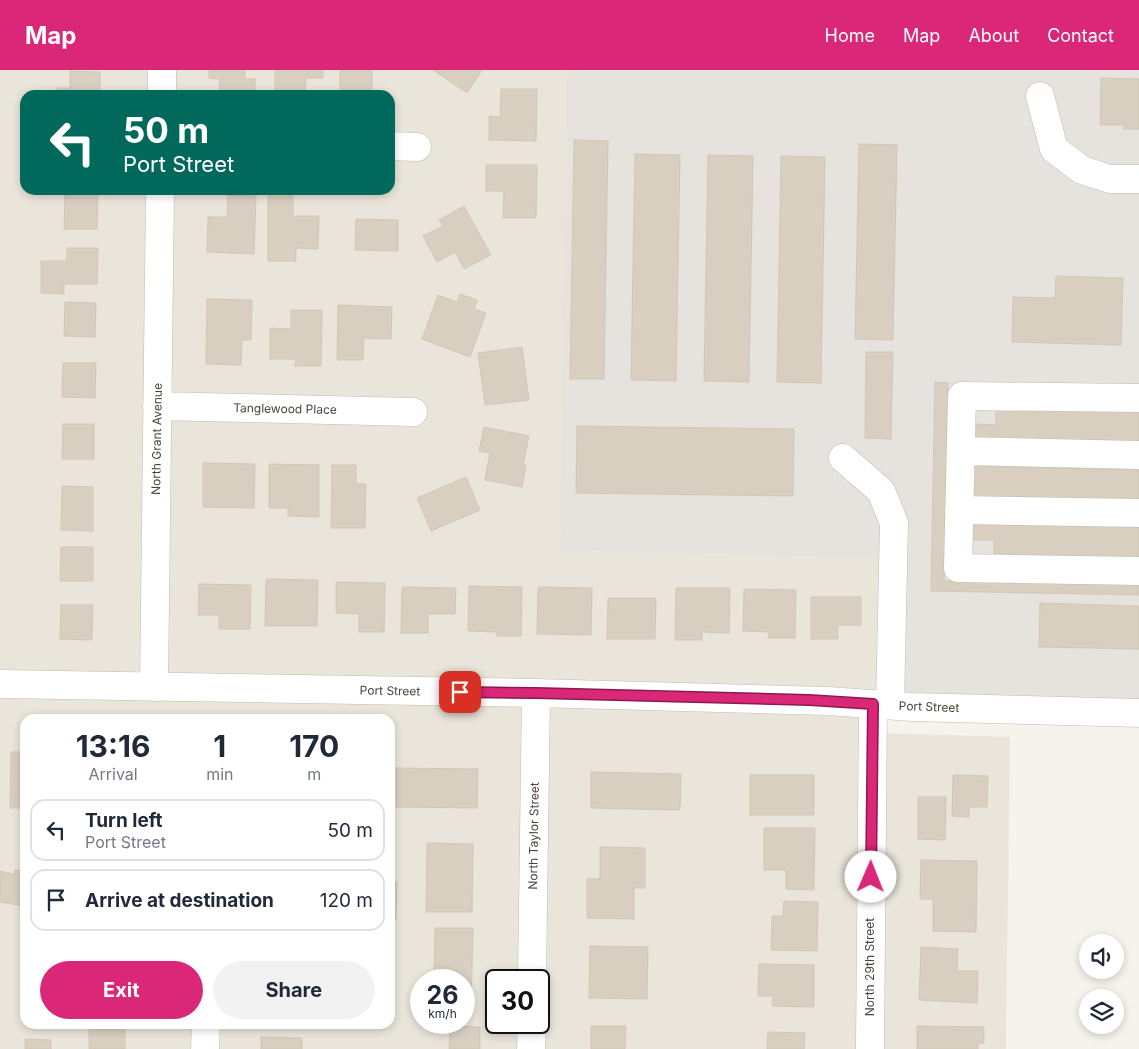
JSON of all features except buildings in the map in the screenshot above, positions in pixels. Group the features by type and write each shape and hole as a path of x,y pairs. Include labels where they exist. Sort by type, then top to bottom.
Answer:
{"street":[{"path":"162,70 162,90"},
{"path":"1040,96 1054,149 1082,170 1110,179 1139,179"},
{"path":"395,146 417,147"},
{"name":"North Grant Avenue","path":"154,688 160,195"},
{"path":"1139,398 962,396 958,568 1139,571"},
{"name":"Tanglewood Place","path":"157,406 413,412"},
{"path":"961,451 1139,455"},
{"name":"North 29th Street","path":"843,458 881,491 894,523 881,705 870,1049"},
{"path":"959,510 1139,513"},
{"name":"Port Street","path":"0,684 818,700 910,707 1139,713"},
{"name":"North Taylor Street","path":"532,969 536,693"},
{"path":"205,1049 206,1029"},
{"path":"532,1034 532,1049"}],"shaded area":[{"path":"0,70 566,70 560,551 880,558 875,733 1010,737 1006,1049 0,1049"},
{"path":"566,70 1139,70 1139,700 876,694 879,558 560,551"}],"route":[{"path":"460,692 809,700 873,704 871,877"}]}
